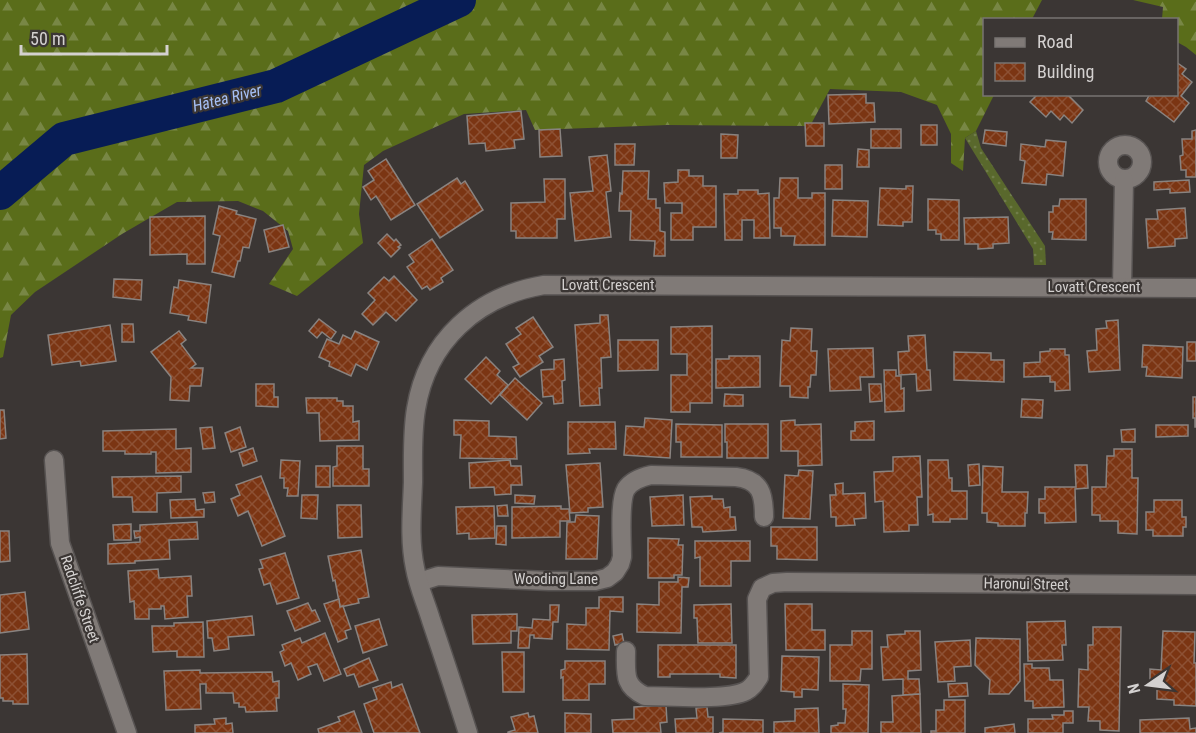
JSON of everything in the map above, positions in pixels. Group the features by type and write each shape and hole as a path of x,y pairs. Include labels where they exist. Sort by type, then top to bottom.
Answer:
{"street":[{"path":"1122,287 1124,180"},
{"name":"Lovatt Crescent","path":"468,733 413,558 413,431 424,380 433,358 461,323 478,309 511,293 544,285 1196,288"},
{"name":"Radcliffe Street","path":"54,460 60,543 127,733"},
{"name":"Wooding Lane","path":"419,582 438,576 549,581 596,581 607,578 615,572 622,557 622,502 626,489 640,477 651,475 746,478 760,491 764,502 764,517"},
{"name":"Haronui Street","path":"626,651 626,677 637,692 645,696 725,697 747,691 759,677 757,599 762,588 773,583 1196,585"}],"green space":[{"path":"0,0 1042,0 1033,18 983,18 983,96 994,96 976,131 965,138 963,171 951,163 951,134 937,105 901,92 830,89 810,126 667,125 535,130 526,110 464,114 383,151 364,165 359,214 363,243 297,296 269,284 293,249 288,231 263,211 238,201 177,202 122,234 35,292 11,315 3,357 0,358"},
{"path":"1133,0 1196,0 1196,55 1178,43 1178,18 1162,18 1163,7"},
{"path":"976,131 981,148 1045,246 1046,265 1034,265 1033,249 965,138"}],"building":[{"path":"1178,63 1186,69 1182,74 1192,82 1181,96 1189,103 1174,122 1146,101 1149,96 1178,96"},
{"path":"866,94 866,103 874,103 875,122 829,124 828,95"},
{"path":"1036,96 1069,96 1083,110 1072,123 1064,115 1060,120 1051,111 1046,117 1030,102"},
{"path":"521,111 524,139 514,140 515,148 486,151 485,143 469,144 467,116"},
{"path":"805,123 824,123 824,146 806,146"},
{"path":"921,125 937,125 937,145 921,145"},
{"path":"560,129 562,156 540,157 539,130"},
{"path":"871,129 901,129 901,148 871,148"},
{"path":"985,130 1007,132 1006,146 983,143"},
{"path":"1196,130 1196,177 1186,177 1186,170 1181,170 1182,139 1192,139 1192,131"},
{"path":"721,134 738,135 737,158 721,158"},
{"path":"1046,140 1066,142 1063,176 1047,174 1046,185 1022,183 1025,161 1020,160 1021,144 1045,147"},
{"path":"615,144 635,144 634,165 615,165"},
{"path":"858,149 869,150 869,167 857,167"},
{"path":"607,155 611,191 606,192 611,237 575,241 570,193 593,191 589,157"},
{"path":"386,159 415,205 391,220 376,196 371,200 363,187 374,180 368,171"},
{"path":"825,165 842,165 842,189 825,189"},
{"path":"678,170 689,170 689,176 703,176 703,186 716,186 716,227 693,227 693,240 671,240 671,213 682,213 682,203 665,203 664,183 678,182"},
{"path":"623,171 649,171 648,199 656,199 656,208 660,208 660,231 665,232 665,256 654,256 655,241 630,240 631,211 619,211"},
{"path":"457,178 461,184 465,181 483,210 440,238 417,204"},
{"path":"780,178 798,178 798,198 812,198 812,193 825,193 825,245 794,245 795,236 781,236 781,228 774,228 774,198 779,198"},
{"path":"544,179 565,179 565,219 557,219 557,238 516,238 516,231 511,231 511,203 545,202"},
{"path":"1189,180 1190,192 1170,193 1170,189 1154,190 1154,182"},
{"path":"906,186 913,186 912,222 903,222 903,226 878,225 880,188 906,189"},
{"path":"738,190 758,190 758,194 769,193 770,238 754,238 754,220 742,220 742,240 725,240 724,194 738,194"},
{"path":"928,199 959,200 959,240 941,240 941,234 936,234 936,230 928,230"},
{"path":"1060,199 1086,199 1086,240 1052,239 1053,232 1049,232 1049,212 1053,212 1053,206 1059,206"},
{"path":"833,200 868,201 867,237 832,236"},
{"path":"219,206 237,211 236,214 256,219 249,248 243,247 234,277 212,272 220,236 213,234"},
{"path":"1185,208 1187,238 1175,239 1175,246 1148,248 1146,219 1158,219 1157,210"},
{"path":"205,216 205,264 187,264 187,254 150,255 150,217"},
{"path":"1008,217 1009,243 993,244 993,248 978,249 978,244 965,244 964,218"},
{"path":"283,225 289,247 269,252 264,230"},
{"path":"387,234 401,245 391,257 378,243"},
{"path":"432,239 453,270 441,278 443,282 430,290 427,286 422,289 407,267 414,262 409,255"},
{"path":"394,276 417,300 396,321 386,312 373,325 362,314 375,300 368,293 384,277 389,281"},
{"path":"114,279 142,280 141,300 113,297"},
{"path":"179,280 211,285 206,323 188,320 189,316 170,313 174,287 178,288"},
{"path":"600,315 608,315 611,357 601,358 600,405 580,406 575,325 600,323"},
{"path":"533,317 553,347 539,356 543,362 520,377 513,367 519,364 506,344 521,334 516,328"},
{"path":"319,319 336,332 331,339 322,332 317,338 309,331"},
{"path":"1118,320 1120,370 1089,372 1087,351 1097,350 1096,329 1107,328 1106,321"},
{"path":"122,324 133,324 134,342 122,342"},
{"path":"110,325 116,361 81,366 80,361 52,365 48,335"},
{"path":"712,326 712,403 690,403 690,412 671,412 671,375 687,375 687,354 671,354 671,327"},
{"path":"791,328 812,329 811,351 817,351 816,375 811,375 808,398 790,397 790,386 780,386 782,340 790,341"},
{"path":"179,331 186,340 181,344 196,364 191,368 203,368 201,386 190,386 189,401 170,400 171,377 151,352"},
{"path":"355,331 379,342 367,370 356,364 351,376 329,366 330,362 319,357 327,339 339,344 343,335 351,339"},
{"path":"925,335 927,370 930,370 931,390 917,391 916,374 899,375 898,352 909,351 908,336"},
{"path":"618,340 658,340 658,370 618,371"},
{"path":"1187,342 1196,342 1196,361 1187,361"},
{"path":"1143,345 1183,347 1182,378 1146,376 1147,367 1142,367"},
{"path":"873,348 874,377 860,377 861,390 830,391 828,349"},
{"path":"1050,349 1065,349 1065,355 1069,355 1070,390 1055,391 1055,382 1050,382 1050,376 1024,377 1024,363 1040,362 1040,352 1050,351"},
{"path":"954,352 991,353 991,360 1004,360 1004,382 954,380"},
{"path":"729,356 760,356 760,387 716,388 716,359 729,359"},
{"path":"486,357 500,371 497,375 508,385 491,404 465,379"},
{"path":"564,359 563,403 554,404 553,396 543,397 541,370 554,369 554,360"},
{"path":"884,370 896,370 896,376 901,376 901,389 904,388 904,411 885,412"},
{"path":"515,378 542,403 527,420 500,395"},
{"path":"256,384 274,384 274,397 278,397 278,407 256,406"},
{"path":"869,384 881,384 882,401 870,402"},
{"path":"725,394 743,395 743,406 724,406"},
{"path":"1193,397 1196,397 1196,427 1195,418 1193,418"},
{"path":"306,398 337,398 337,401 343,401 343,406 353,406 353,422 359,421 359,440 320,441 319,413 307,413"},
{"path":"1022,399 1043,400 1042,418 1021,417"},
{"path":"0,410 4,410 6,438 0,439"},
{"path":"645,418 672,420 670,458 624,455 626,426 644,427"},
{"path":"454,420 489,421 489,436 516,437 517,459 460,458 461,435 454,435"},
{"path":"795,420 795,425 821,424 822,465 798,466 798,451 781,451 781,421"},
{"path":"874,421 874,440 851,440 851,431 855,431 855,422"},
{"path":"568,422 615,422 616,449 589,449 590,453 568,454"},
{"path":"676,424 722,425 722,457 681,457 681,442 676,442"},
{"path":"725,424 768,424 768,458 727,458"},
{"path":"1156,425 1188,425 1188,436 1156,437"},
{"path":"212,427 215,448 203,449 200,428"},
{"path":"240,427 246,447 231,452 225,433"},
{"path":"176,429 176,449 191,448 191,472 156,473 156,452 125,454 125,451 103,451 103,431"},
{"path":"1135,429 1135,442 1122,442 1121,430"},
{"path":"337,446 363,446 363,469 369,469 369,486 333,486 333,467 337,466"},
{"path":"253,448 257,461 243,466 239,453"},
{"path":"1114,449 1132,449 1132,478 1138,478 1137,534 1118,533 1118,521 1100,521 1100,515 1092,515 1092,487 1106,487 1107,456 1114,456"},
{"path":"920,456 922,497 917,497 918,525 909,525 909,531 884,532 883,501 875,502 874,472 893,471 893,457"},
{"path":"281,460 300,461 298,496 287,496 288,488 284,488 284,478 280,478"},
{"path":"510,460 511,466 521,466 522,485 511,485 511,494 495,495 494,487 470,488 469,463"},
{"path":"928,460 948,460 952,491 967,491 967,519 933,522 933,514 928,515"},
{"path":"600,463 603,507 588,508 588,512 570,513 566,465"},
{"path":"979,464 980,485 969,486 968,465"},
{"path":"1075,465 1087,465 1088,488 1075,489 1076,522 1045,523 1045,513 1039,513 1039,499 1045,499 1045,487 1076,487"},
{"path":"316,466 330,466 330,487 316,487"},
{"path":"983,466 1003,467 1002,492 1028,492 1025,526 998,526 998,523 987,522 987,513 982,513"},
{"path":"799,470 813,471 810,519 783,518 785,475 798,476"},
{"path":"181,476 181,492 157,493 157,512 133,512 132,497 113,497 112,477"},
{"path":"261,476 285,536 262,546 248,511 238,516 231,499 240,495 236,485"},
{"path":"843,483 843,494 865,493 866,518 854,519 855,525 836,526 836,517 831,517 830,495 836,495 835,484"},
{"path":"214,492 215,502 205,503 203,493"},
{"path":"302,495 318,495 317,519 301,518"},
{"path":"515,495 535,496 534,504 515,503"},
{"path":"683,495 684,525 652,526 650,497"},
{"path":"712,496 712,499 723,499 724,508 730,507 730,517 735,517 736,530 703,532 702,527 692,527 690,497"},
{"path":"195,499 196,510 204,509 204,517 171,518 170,500"},
{"path":"1154,500 1182,500 1182,517 1186,517 1183,536 1153,536 1153,530 1146,530 1146,512 1154,512"},
{"path":"337,505 361,505 362,537 338,538"},
{"path":"507,505 508,516 498,516 497,506"},
{"path":"494,506 495,538 469,539 469,533 457,534 456,507"},
{"path":"561,506 561,509 569,509 570,521 560,521 560,537 512,538 512,507"},
{"path":"576,515 599,516 597,559 566,559 567,522 575,522"},
{"path":"197,522 198,539 169,540 170,559 108,564 108,544 140,542 140,537 135,538 134,531 140,531 140,525"},
{"path":"131,524 131,540 114,540 113,525"},
{"path":"497,526 506,526 506,545 496,544"},
{"path":"771,527 817,527 817,560 777,559 777,546 771,546"},
{"path":"0,531 9,531 10,561 0,562"},
{"path":"648,538 679,539 678,545 683,545 682,575 674,575 674,578 648,578"},
{"path":"695,541 750,541 750,561 731,561 731,586 700,586 700,557 695,558"},
{"path":"361,550 369,597 358,599 359,603 340,607 328,556"},
{"path":"285,553 299,598 277,604 270,583 264,585 259,569 263,568 260,560"},
{"path":"158,569 159,578 191,576 192,596 187,596 188,617 165,619 164,606 161,606 161,609 149,609 149,619 135,619 134,601 130,602 128,571"},
{"path":"678,577 689,578 688,587 682,587 681,633 637,632 637,604 659,605 659,582 678,582"},
{"path":"25,592 29,629 0,633 0,595"},
{"path":"599,597 623,597 623,612 610,611 609,650 567,649 567,624 586,625 586,608 599,608"},
{"path":"339,599 340,607 343,606 351,629 345,631 347,638 338,642 324,604"},
{"path":"308,603 312,611 315,610 320,621 295,631 287,611"},
{"path":"731,604 732,643 698,643 694,605"},
{"path":"785,604 812,604 812,630 825,630 825,650 786,650"},
{"path":"550,605 559,605 558,622 553,622 552,639 534,638 534,635 530,635 529,648 518,648 519,627 532,628 533,619 550,620"},
{"path":"517,614 517,631 511,631 511,643 473,644 472,615"},
{"path":"252,616 254,635 228,637 229,649 214,651 212,638 208,638 207,621"},
{"path":"379,619 387,645 363,653 355,626"},
{"path":"1065,621 1066,645 1062,645 1063,660 1028,661 1027,622"},
{"path":"203,622 204,657 177,657 177,651 153,652 152,626"},
{"path":"1093,627 1121,627 1119,731 1100,730 1100,721 1088,721 1089,707 1078,707 1079,669 1088,670 1088,645 1093,645"},
{"path":"852,631 872,631 872,669 861,669 860,681 830,681 830,645 852,645"},
{"path":"905,631 920,631 921,670 908,671 908,679 919,679 920,694 903,695 903,679 883,680 881,647 888,647 887,635 905,634"},
{"path":"1163,631 1195,632 1196,706 1174,705 1174,700 1157,699 1157,687 1150,686 1150,669 1161,670"},
{"path":"325,633 341,674 324,681 317,664 308,667 311,674 298,680 291,663 285,666 280,652 284,650 282,645 300,638 302,643"},
{"path":"622,634 624,643 615,645 613,636"},
{"path":"976,638 1020,639 1020,681 1009,694 989,694 990,680 975,665"},
{"path":"970,640 971,666 954,667 955,681 938,682 935,642"},
{"path":"658,645 736,645 736,678 720,677 720,674 670,674 670,677 658,677"},
{"path":"502,652 524,652 524,692 503,692"},
{"path":"27,654 28,704 3,701 3,698 0,698 0,655"},
{"path":"782,656 819,657 818,690 802,689 802,697 794,697 794,692 781,691"},
{"path":"369,658 378,680 359,687 354,674 347,676 344,669"},
{"path":"565,661 605,661 605,684 589,684 589,700 563,700 561,670 565,669"},
{"path":"1024,664 1032,664 1032,668 1049,668 1050,680 1063,680 1064,707 1033,708 1033,701 1025,701"},
{"path":"200,670 200,673 272,672 273,682 279,681 279,698 276,698 277,711 246,712 245,707 239,707 239,703 234,703 233,693 206,693 206,684 200,684 201,709 166,710 164,671"},
{"path":"391,682 392,688 402,684 420,733 374,733 364,704 377,699 373,688"},
{"path":"967,683 968,696 949,697 948,684"},
{"path":"843,684 869,685 868,733 831,733 831,726 845,723"},
{"path":"920,694 921,733 881,733 881,722 893,722 892,696"},
{"path":"944,700 965,700 965,733 931,733 931,731 936,731 936,710 944,710"},
{"path":"666,705 667,722 660,723 661,733 613,733 612,720 634,719 634,707"},
{"path":"707,707 708,717 713,717 713,733 676,733 675,719 697,718 696,708"},
{"path":"818,708 819,733 774,733 774,722 795,721 795,709"},
{"path":"354,711 362,733 319,733 318,729 340,721 338,717"},
{"path":"1064,711 1073,711 1073,723 1063,723 1063,733 1028,733 1028,719 1053,719 1052,715 1064,715"},
{"path":"528,713 529,717 534,716 538,733 508,733 515,730 511,717"},
{"path":"565,713 591,714 591,733 565,733"},
{"path":"226,718 226,724 232,723 233,733 195,733 195,725 215,724 214,719"},
{"path":"1189,718 1190,729 1196,728 1196,733 1140,733 1140,720"},
{"path":"723,719 763,720 763,733 719,733 723,732"},
{"path":"1014,724 1015,733 985,733 985,728"}],"waterway":[{"name":"Hātea River","path":"0,193 64,139 276,86 459,0"}]}
